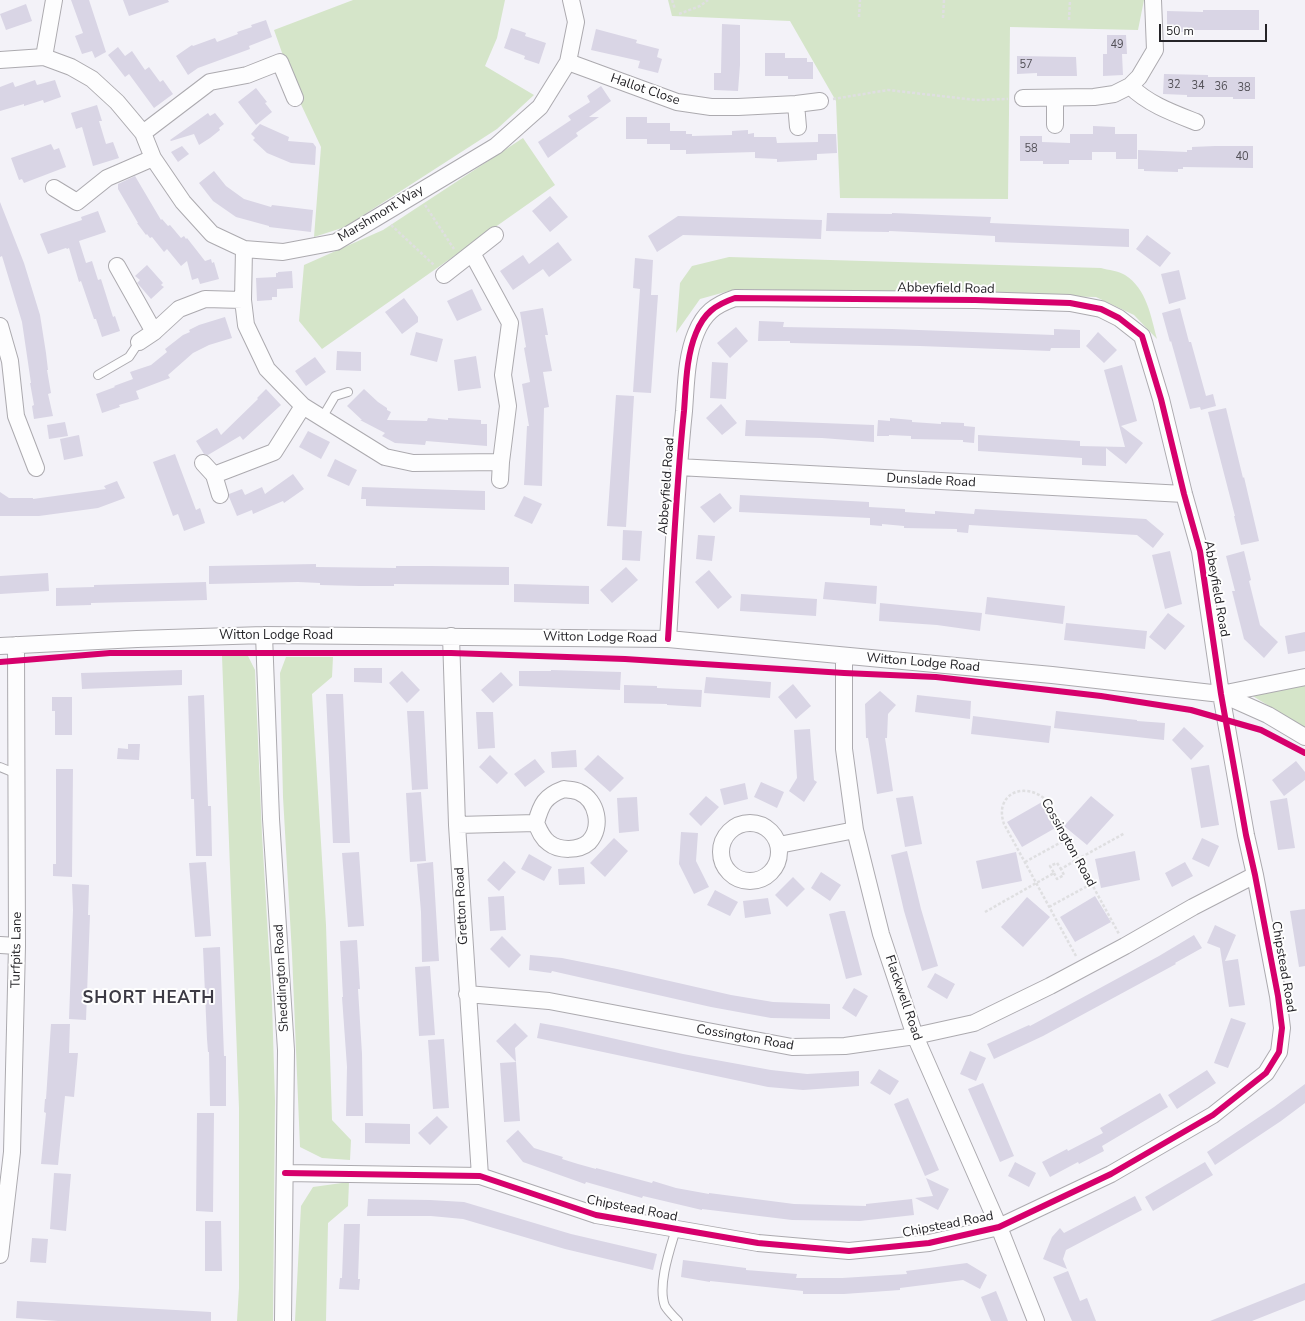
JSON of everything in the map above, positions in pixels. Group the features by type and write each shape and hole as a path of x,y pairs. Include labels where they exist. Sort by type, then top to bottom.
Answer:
{"street":[{"path":"44,57 54,0"},
{"name":"Marshmont Way","path":"0,60 44,57 71,67 92,79 117,102 143,133 153,158 183,202 212,234 244,249 283,252 336,242 496,146 540,107 568,62 576,22 571,0"},
{"path":"1023,98 1094,98 1114,94 1130,86 1139,77 1155,50 1153,0"},
{"path":"143,133 210,82 247,75 277,56 295,98"},
{"name":"Hallot Close","path":"568,62 677,102 711,107 796,104 820,101"},
{"path":"1130,86 1165,116 1196,122"},
{"path":"1055,98 1055,125"},
{"path":"796,104 798,127"},
{"path":"54,188 75,209 107,178 153,158"},
{"path":"444,275 495,235"},
{"path":"244,249 243,300 246,325 267,369 303,406 385,457 413,463 501,462"},
{"path":"467,257 510,323 503,375 508,406 500,480"},
{"path":"117,266 154,332"},
{"name":"Abbeyfield Road","path":"668,639 678,467 690,354 696,334 704,317 719,304 735,298 968,300 1070,303 1101,309 1119,318 1142,336 1161,399 1184,494 1200,551 1222,694"},
{"path":"138,342 154,332 179,309 205,299 243,300"},
{"path":"0,326 10,361 16,416 36,468"},
{"path":"214,475 274,452 303,406"},
{"path":"203,463 214,475 220,495"},
{"name":"Dunslade Road","path":"678,467 1184,494"},
{"name":"Witton Lodge Road","path":"8,646 137,639 264,635 668,639 1052,675 1222,694 1305,677"},
{"name":"Sheddington Road","path":"264,635 271,820 286,1050 284,1321"},
{"name":"Gretton Road","path":"451,636 457,825 480,1176"},
{"name":"Turfpits Lane","path":"0,1255 17,946 17,774 8,646"},
{"name":"Flackwell Road","path":"844,656 844,749 856,830 881,934 915,1036 999,1227 1036,1321"},
{"name":"Witton Lodge Road","path":"1222,694 1268,715 1305,737"},
{"name":"Chipstead Road","path":"285,1173 480,1176 596,1215 758,1243 849,1251 929,1243 999,1227 1111,1174 1213,1115 1266,1073 1279,1052 1282,1028 1278,996 1246,835 1222,694"},
{"path":"457,825 536,823"},
{"path":"780,845 856,830"},
{"name":"Cossington Road","path":"467,994 549,1001 792,1048 845,1046 915,1036 974,1023 1083,969 1193,907 1255,875"},
{"path":"0,945 17,946"}],"lane":[{"path":"98,375 129,357 138,342"},
{"path":"322,418 335,396 348,392"},
{"path":"0,767 17,774"},
{"path":"676,1229 668,1254 662,1284 666,1307 678,1321"}],"path":[{"path":"672,0 675,9"},
{"path":"679,14 700,6 708,0"},
{"path":"859,17 860,0"},
{"path":"944,0 944,18"},
{"path":"1069,20 1070,0"},
{"path":"820,101 888,90 976,100 1023,98"},
{"path":"416,193 467,257"},
{"path":"380,215 444,275"},
{"path":"1061,869 1125,833"},
{"path":"1025,862 1067,839"},
{"path":"1058,863 1064,875 1057,879 1054,873 1050,866 1058,863"},
{"path":"985,912 1037,884 1054,873"},
{"path":"1049,907 1091,884"}],"green space":[{"path":"353,0 505,0 497,38 485,66 534,95 497,129 345,227 314,237 321,147 298,98 274,30"},
{"path":"668,0 1144,0 1138,30 1010,27 1008,199 840,198 836,101 790,21 672,16"},
{"path":"523,138 555,185 322,349 299,321 304,265 383,230"},
{"path":"729,257 1101,268 1125,275 1138,288 1147,304 1157,339 1134,315 1096,297 736,289 700,299 676,333 680,283 692,266"},
{"path":"222,656 248,656 255,670 262,835 272,1002 275,1101 273,1321 237,1321 239,1288 239,1108"},
{"path":"286,657 333,657 332,677 312,694 326,925 332,1120 351,1140 350,1160 322,1158 300,1147 292,954 283,797 280,673"},
{"path":"1305,684 1305,728 1251,695"},
{"path":"349,1182 348,1206 328,1223 326,1321 295,1321 301,1206 313,1187"}],"building":[{"path":"71,0 89,0 106,52 95,58 92,51 82,54 75,36 83,33"},
{"path":"123,0 168,0 169,2 129,16"},
{"path":"26,4 32,21 6,30 0,14"},
{"path":"1203,10 1259,10 1259,30 1183,30 1183,32 1167,32 1167,11 1203,12"},
{"path":"266,20 272,37 249,46 250,49 198,68 188,75 176,56 192,45 193,46 215,38 217,42 238,34 237,32 252,27 251,25"},
{"path":"722,24 740,25 740,65 738,91 714,90 714,73 721,73"},
{"path":"511,28 526,33 525,36 546,43 539,64 524,59 525,56 504,48"},
{"path":"596,29 637,40 636,43 659,49 657,57 662,59 658,73 638,68 640,61 591,50"},
{"path":"1107,35 1126,35 1127,54 1122,54 1123,75 1103,76 1103,54 1107,54"},
{"path":"118,47 125,56 132,51 145,70 149,67 160,82 163,80 173,94 154,108 129,74 125,77 108,55"},
{"path":"765,53 785,53 785,58 807,58 807,62 813,62 813,79 788,79 788,76 765,76"},
{"path":"1017,56 1076,57 1077,76 1037,76 1037,73 1017,74"},
{"path":"1164,74 1208,75 1208,77 1255,77 1255,99 1233,99 1233,97 1187,97 1187,95 1163,94"},
{"path":"35,80 37,85 55,80 61,97 44,103 43,100 0,111 0,87 13,82 15,87"},
{"path":"601,86 611,101 589,117 599,117 576,133 578,136 548,158 538,142 571,120 568,116 590,102 587,96"},
{"path":"256,88 267,102 265,103 272,112 256,125 238,102"},
{"path":"97,105 102,121 99,121 106,144 113,142 119,158 93,166 82,127 76,129 71,113"},
{"path":"208,113 210,116 215,113 224,124 219,128 220,130 210,138 199,145 194,134 171,141 170,140"},
{"path":"626,117 647,117 647,123 670,123 670,131 686,131 686,134 692,134 692,136 732,135 732,131 748,130 748,134 754,133 754,137 776,137 777,143 818,142 818,134 836,134 837,153 817,154 817,160 777,162 777,159 755,158 755,152 686,154 686,150 670,150 670,144 647,144 647,139 626,139"},
{"path":"260,124 289,137 288,141 313,143 316,147 315,165 291,163 267,153 253,140 255,138 251,134"},
{"path":"1093,126 1115,127 1115,134 1137,134 1137,159 1116,159 1116,152 1092,152 1092,160 1069,160 1069,164 1043,164 1043,161 1020,161 1020,136 1042,136 1042,142 1070,143 1070,134 1093,134"},
{"path":"51,144 54,150 59,148 66,167 24,183 22,179 19,180 11,158"},
{"path":"182,146 189,154 178,162 171,152"},
{"path":"1253,146 1253,168 1183,167 1183,169 1178,169 1178,172 1144,171 1144,169 1138,169 1138,150 1187,152 1187,150 1192,150 1192,147"},
{"path":"214,171 226,186 244,199 271,207 272,205 313,210 311,232 269,227 236,217 213,201 199,183"},
{"path":"135,176 161,220 162,219 168,226 170,225 181,238 184,236 186,239 187,238 205,261 211,259 212,263 214,262 219,279 200,284 198,278 192,280 187,261 181,266 167,249 164,252 152,237 150,238 147,234 146,235 137,223 118,189 118,184"},
{"path":"550,196 568,217 550,232 532,211"},
{"path":"0,202 24,263 40,315 51,393 48,394 53,416 34,419 32,406 34,405 22,322 2,256 0,257"},
{"path":"98,211 106,232 79,241 86,263 92,261 98,280 101,279 113,317 115,316 120,331 102,337 81,281 79,282 69,248 48,254 40,234 82,220 81,217"},
{"path":"827,213 892,213 991,217 990,223 1129,229 1129,247 995,242 995,236 889,231 826,231"},
{"path":"678,216 822,220 821,239 683,235 657,252 648,236"},
{"path":"1147,235 1171,253 1160,267 1136,249"},
{"path":"558,242 572,260 549,277 543,269 513,290 500,271 523,255 529,264"},
{"path":"635,258 653,260 651,295 658,295 651,393 633,392 640,289 633,288"},
{"path":"147,265 163,283 161,285 164,287 151,299 137,283 140,280 135,276"},
{"path":"1179,270 1186,299 1169,304 1161,274"},
{"path":"292,271 293,288 277,289 277,297 272,297 272,300 257,301 256,278 276,277 276,273 278,272"},
{"path":"472,289 482,310 457,321 447,301"},
{"path":"404,298 418,317 418,322 402,334 385,312"},
{"path":"543,308 548,335 545,335 552,371 543,372 549,407 544,408 542,486 524,485 527,426 529,426 522,384 530,382 520,312"},
{"path":"1180,308 1206,396 1213,394 1216,406 1201,410 1200,407 1190,409 1162,313"},
{"path":"225,317 232,338 209,345 193,353 168,375 170,378 136,391 139,399 119,405 120,407 102,413 96,394 133,379 130,372 151,365 167,352 165,349 183,335 190,332 189,330 199,325"},
{"path":"759,321 784,322 783,327 892,329 1054,335 1054,329 1080,330 1080,348 1051,348 1050,351 758,341"},
{"path":"736,327 748,341 730,358 717,343"},
{"path":"416,332 443,339 437,362 410,355"},
{"path":"1098,332 1117,350 1104,363 1086,346"},
{"path":"337,351 361,352 361,371 336,370"},
{"path":"476,356 481,388 458,391 454,360"},
{"path":"315,357 326,372 306,386 295,371"},
{"path":"712,362 728,363 726,399 710,398"},
{"path":"1122,365 1137,421 1121,426 1143,443 1126,464 1106,448 1106,466 1082,465 1082,458 978,451 978,435 1080,441 1080,446 1125,447 1104,370"},
{"path":"266,389 281,405 243,440 240,436 208,455 204,454 196,441 217,428 221,435 258,399 257,398"},
{"path":"364,389 391,412 387,420 427,421 428,418 448,420 448,418 481,420 481,424 487,424 487,446 426,441 425,445 395,443 382,436 385,433 360,420 362,420 347,406"},
{"path":"616,395 634,396 626,527 607,526"},
{"path":"721,404 737,423 722,435 706,418"},
{"path":"1226,408 1259,541 1241,545 1208,412"},
{"path":"890,418 912,420 912,422 941,424 941,422 964,423 964,426 975,427 974,443 963,442 963,440 911,439 911,436 877,436 878,420 890,421"},
{"path":"746,420 874,425 874,442 822,438 745,436"},
{"path":"65,422 68,436 49,439 47,425"},
{"path":"308,431 330,442 321,459 299,447"},
{"path":"79,435 83,456 64,460 60,439"},
{"path":"175,454 196,510 200,508 205,523 184,531 178,514 173,516 153,462"},
{"path":"335,459 357,470 349,486 327,476"},
{"path":"293,474 304,489 284,503 283,501 253,514 252,510 237,516 229,494 242,489 245,495 262,487 265,494"},
{"path":"117,481 125,498 98,508 39,516 0,516 0,492 9,498 33,499 106,489 104,486"},
{"path":"362,487 485,491 485,510 366,506 366,499 361,499"},
{"path":"720,493 732,508 714,523 700,507"},
{"path":"740,495 869,502 869,507 905,509 905,512 935,514 935,511 974,514 975,509 1146,519 1164,534 1153,548 1137,535 969,525 968,533 957,532 957,529 904,528 904,526 882,524 882,526 870,525 870,518 739,512"},
{"path":"524,496 542,504 532,524 514,516"},
{"path":"623,530 642,531 640,561 622,560"},
{"path":"698,535 715,536 712,561 696,559"},
{"path":"1170,551 1182,604 1165,609 1152,555"},
{"path":"1244,551 1251,580 1249,581 1260,625 1278,642 1264,658 1244,639 1232,591 1235,591 1226,556"},
{"path":"316,564 316,567 509,567 509,585 394,584 394,586 359,586 320,585 320,583 298,582 209,584 209,566"},
{"path":"626,567 638,580 612,603 600,590"},
{"path":"709,570 732,597 718,609 695,582"},
{"path":"48,573 49,591 0,594 0,576"},
{"path":"206,582 207,600 91,603 91,605 56,606 56,588 94,587 94,585"},
{"path":"825,582 877,586 876,604 823,599"},
{"path":"514,584 589,586 589,604 514,602"},
{"path":"741,594 817,599 816,616 740,611"},
{"path":"987,597 1065,606 1063,624 985,614"},
{"path":"880,603 982,613 980,631 937,625 879,621"},
{"path":"1168,613 1185,626 1165,650 1149,637"},
{"path":"1066,623 1147,631 1145,649 1064,640"},
{"path":"1305,632 1305,651 1288,654 1285,636"},
{"path":"354,668 382,668 382,683 354,682"},
{"path":"182,670 182,685 82,689 81,673"},
{"path":"551,670 621,672 620,690 519,686 519,671"},
{"path":"402,671 420,690 407,703 389,683"},
{"path":"501,672 513,685 493,703 481,690"},
{"path":"706,677 771,682 770,698 704,693"},
{"path":"793,684 811,706 796,719 778,697"},
{"path":"624,685 702,690 701,707 667,704 624,703"},
{"path":"880,691 896,705 888,714 887,738 885,738 893,791 877,794 868,738 866,738 865,704"},
{"path":"326,694 343,694 350,843 333,843"},
{"path":"204,695 208,806 211,806 212,856 196,856 194,799 191,799 188,696"},
{"path":"917,695 971,701 970,719 915,712"},
{"path":"52,697 72,697 72,735 55,735 55,711 52,711"},
{"path":"407,711 424,711 428,789 412,790"},
{"path":"1056,711 1165,723 1164,740 1054,728"},
{"path":"476,712 493,712 495,748 478,749"},
{"path":"973,716 1051,726 1049,743 971,734"},
{"path":"1184,727 1204,746 1191,760 1172,740"},
{"path":"810,729 814,780 817,782 804,802 789,791 797,778 794,730"},
{"path":"128,744 140,744 139,760 117,759 118,748 128,749"},
{"path":"576,750 577,767 552,768 551,752"},
{"path":"490,755 508,773 497,784 479,767"},
{"path":"598,755 624,778 610,792 584,769"},
{"path":"535,759 545,772 525,787 514,774"},
{"path":"1296,761 1305,772 1305,780 1284,796 1272,780"},
{"path":"1209,765 1219,825 1201,828 1191,768"},
{"path":"56,769 73,769 72,877 53,876 53,864 56,864"},
{"path":"761,782 784,792 777,808 754,797"},
{"path":"745,783 748,799 724,805 720,789"},
{"path":"421,792 426,861 410,862 406,793"},
{"path":"706,796 719,807 701,826 689,814"},
{"path":"913,796 922,844 905,847 896,798"},
{"path":"1091,796 1114,815 1087,845 1064,826"},
{"path":"637,797 639,831 619,833 617,798"},
{"path":"1287,798 1295,848 1278,850 1270,801"},
{"path":"1042,802 1057,827 1022,847 1007,822"},
{"path":"681,832 698,833 696,861 709,887 694,894 679,864"},
{"path":"614,838 628,851 605,877 590,863"},
{"path":"1202,838 1219,846 1209,867 1192,859"},
{"path":"907,851 921,909 938,966 922,971 904,911 891,855"},
{"path":"1135,851 1140,880 1101,888 1095,859"},
{"path":"359,852 364,926 348,927 342,853"},
{"path":"1016,852 1022,881 982,889 976,861"},
{"path":"529,854 552,867 544,881 521,869"},
{"path":"504,861 516,872 499,891 487,880"},
{"path":"206,862 211,936 195,937 189,863"},
{"path":"433,862 439,961 422,962 421,912 417,864"},
{"path":"1185,862 1193,876 1172,887 1165,873"},
{"path":"584,867 585,884 559,885 558,869"},
{"path":"821,872 841,885 830,901 811,888"},
{"path":"793,877 805,889 787,907 775,895"},
{"path":"72,884 89,885 88,915 90,915 86,1020 69,1019 73,910"},
{"path":"715,890 738,902 730,916 707,905"},
{"path":"504,896 506,930 490,931 488,897"},
{"path":"1095,896 1111,922 1075,942 1060,917"},
{"path":"1027,897 1050,917 1023,947 1001,927"},
{"path":"768,898 771,914 745,918 743,901"},
{"path":"1305,909 1305,966 1299,967 1290,911"},
{"path":"845,911 862,975 846,979 829,914"},
{"path":"1215,925 1236,935 1225,961 1238,959 1245,1005 1229,1007 1220,948 1207,943"},
{"path":"1194,935 1202,948 1175,963 1176,964 1043,1036 994,1059 987,1044 1029,1025 1030,1026 1159,956"},
{"path":"502,936 521,955 509,968 490,949"},
{"path":"357,940 360,989 358,989 362,1054 363,1116 346,1116 347,1067 340,941"},
{"path":"220,947 224,1056 226,1056 226,1106 210,1106 209,1052 207,1039 203,948"},
{"path":"530,955 562,958 731,995 773,1002 830,1004 830,1019 771,1018 711,1007 552,971 551,973 529,970"},
{"path":"430,966 435,1035 419,1036 415,967"},
{"path":"935,973 955,984 947,999 927,987"},
{"path":"854,988 868,996 856,1017 842,1008"},
{"path":"1231,1018 1246,1023 1228,1068 1214,1063"},
{"path":"515,1023 528,1036 515,1048 516,1062 496,1041"},
{"path":"540,1023 683,1054 771,1070 807,1074 859,1071 859,1086 803,1090 768,1087 537,1038"},
{"path":"51,1024 70,1024 69,1053 78,1053 74,1097 65,1096 58,1165 41,1164 46,1113 44,1112"},
{"path":"444,1039 449,1108 433,1109 428,1040"},
{"path":"970,1051 986,1058 976,1081 960,1074"},
{"path":"516,1062 520,1121 504,1122 500,1063"},
{"path":"879,1069 899,1081 890,1095 870,1083"},
{"path":"1207,1070 1216,1083 1177,1109 1168,1095"},
{"path":"983,1083 1014,1156 1000,1162 968,1089"},
{"path":"1305,1084 1305,1103 1281,1121 1215,1165 1207,1152 1274,1107"},
{"path":"1160,1093 1168,1107 1102,1146 1104,1151 1079,1164 1078,1162 1050,1177 1042,1162 1067,1149 1068,1151 1103,1133 1100,1128"},
{"path":"908,1098 939,1170 925,1176 894,1104"},
{"path":"197,1113 214,1113 213,1212 196,1211"},
{"path":"437,1116 448,1127 430,1145 418,1133"},
{"path":"365,1123 410,1124 410,1144 365,1143"},
{"path":"518,1130 534,1148 563,1157 562,1159 578,1164 652,1183 653,1181 676,1188 709,1194 794,1204 866,1206 866,1204 912,1199 914,1215 860,1221 792,1220 702,1210 643,1196 642,1198 586,1182 585,1184 523,1162 506,1141"},
{"path":"1015,1162 1036,1173 1029,1187 1008,1176"},
{"path":"1205,1162 1213,1175 1153,1211 1145,1197"},
{"path":"54,1173 71,1174 66,1231 50,1229"},
{"path":"926,1178 949,1189 938,1210 915,1198 933,1196"},
{"path":"1135,1196 1142,1210 1066,1250 1063,1259 1067,1269 1043,1259 1052,1237 1060,1228 1064,1233"},
{"path":"368,1199 464,1202 571,1234 657,1254 653,1270 565,1249 463,1219 431,1216 367,1216"},
{"path":"205,1221 221,1221 222,1271 205,1271"},
{"path":"344,1224 360,1224 359,1290 339,1289 340,1278 342,1278"},
{"path":"32,1238 48,1239 46,1263 30,1262"},
{"path":"683,1260 746,1268 746,1270 797,1274 796,1278 842,1278 907,1274 906,1271 967,1263 987,1275 980,1289 963,1280 900,1288 900,1290 844,1294 803,1294 803,1291 710,1282 681,1277"},
{"path":"1068,1271 1080,1301 1087,1298 1096,1321 1072,1321 1053,1277"},
{"path":"1305,1283 1305,1300 1252,1321 1210,1321"},
{"path":"996,1291 1008,1321 991,1321 981,1297"},
{"path":"17,1301 211,1312 211,1321 58,1321 16,1318"}],"cycle path":[{"path":"285,1173 480,1176 596,1215 758,1243 849,1251 929,1243 999,1227 1111,1174 1213,1115 1266,1073 1279,1052 1282,1028 1278,996 1246,835 1221,694 1200,551 1184,494 1161,399 1142,336 1119,318 1101,309 1070,303 975,300 735,298 716,307 707,315 699,326 688,362 679,468 668,639"},
{"path":"0,662 110,653 451,653 625,659 844,673 936,677 1101,696 1191,710 1261,730 1305,753"}],"district":[{"name":"SHORT HEATH","path":"149,999"}]}
